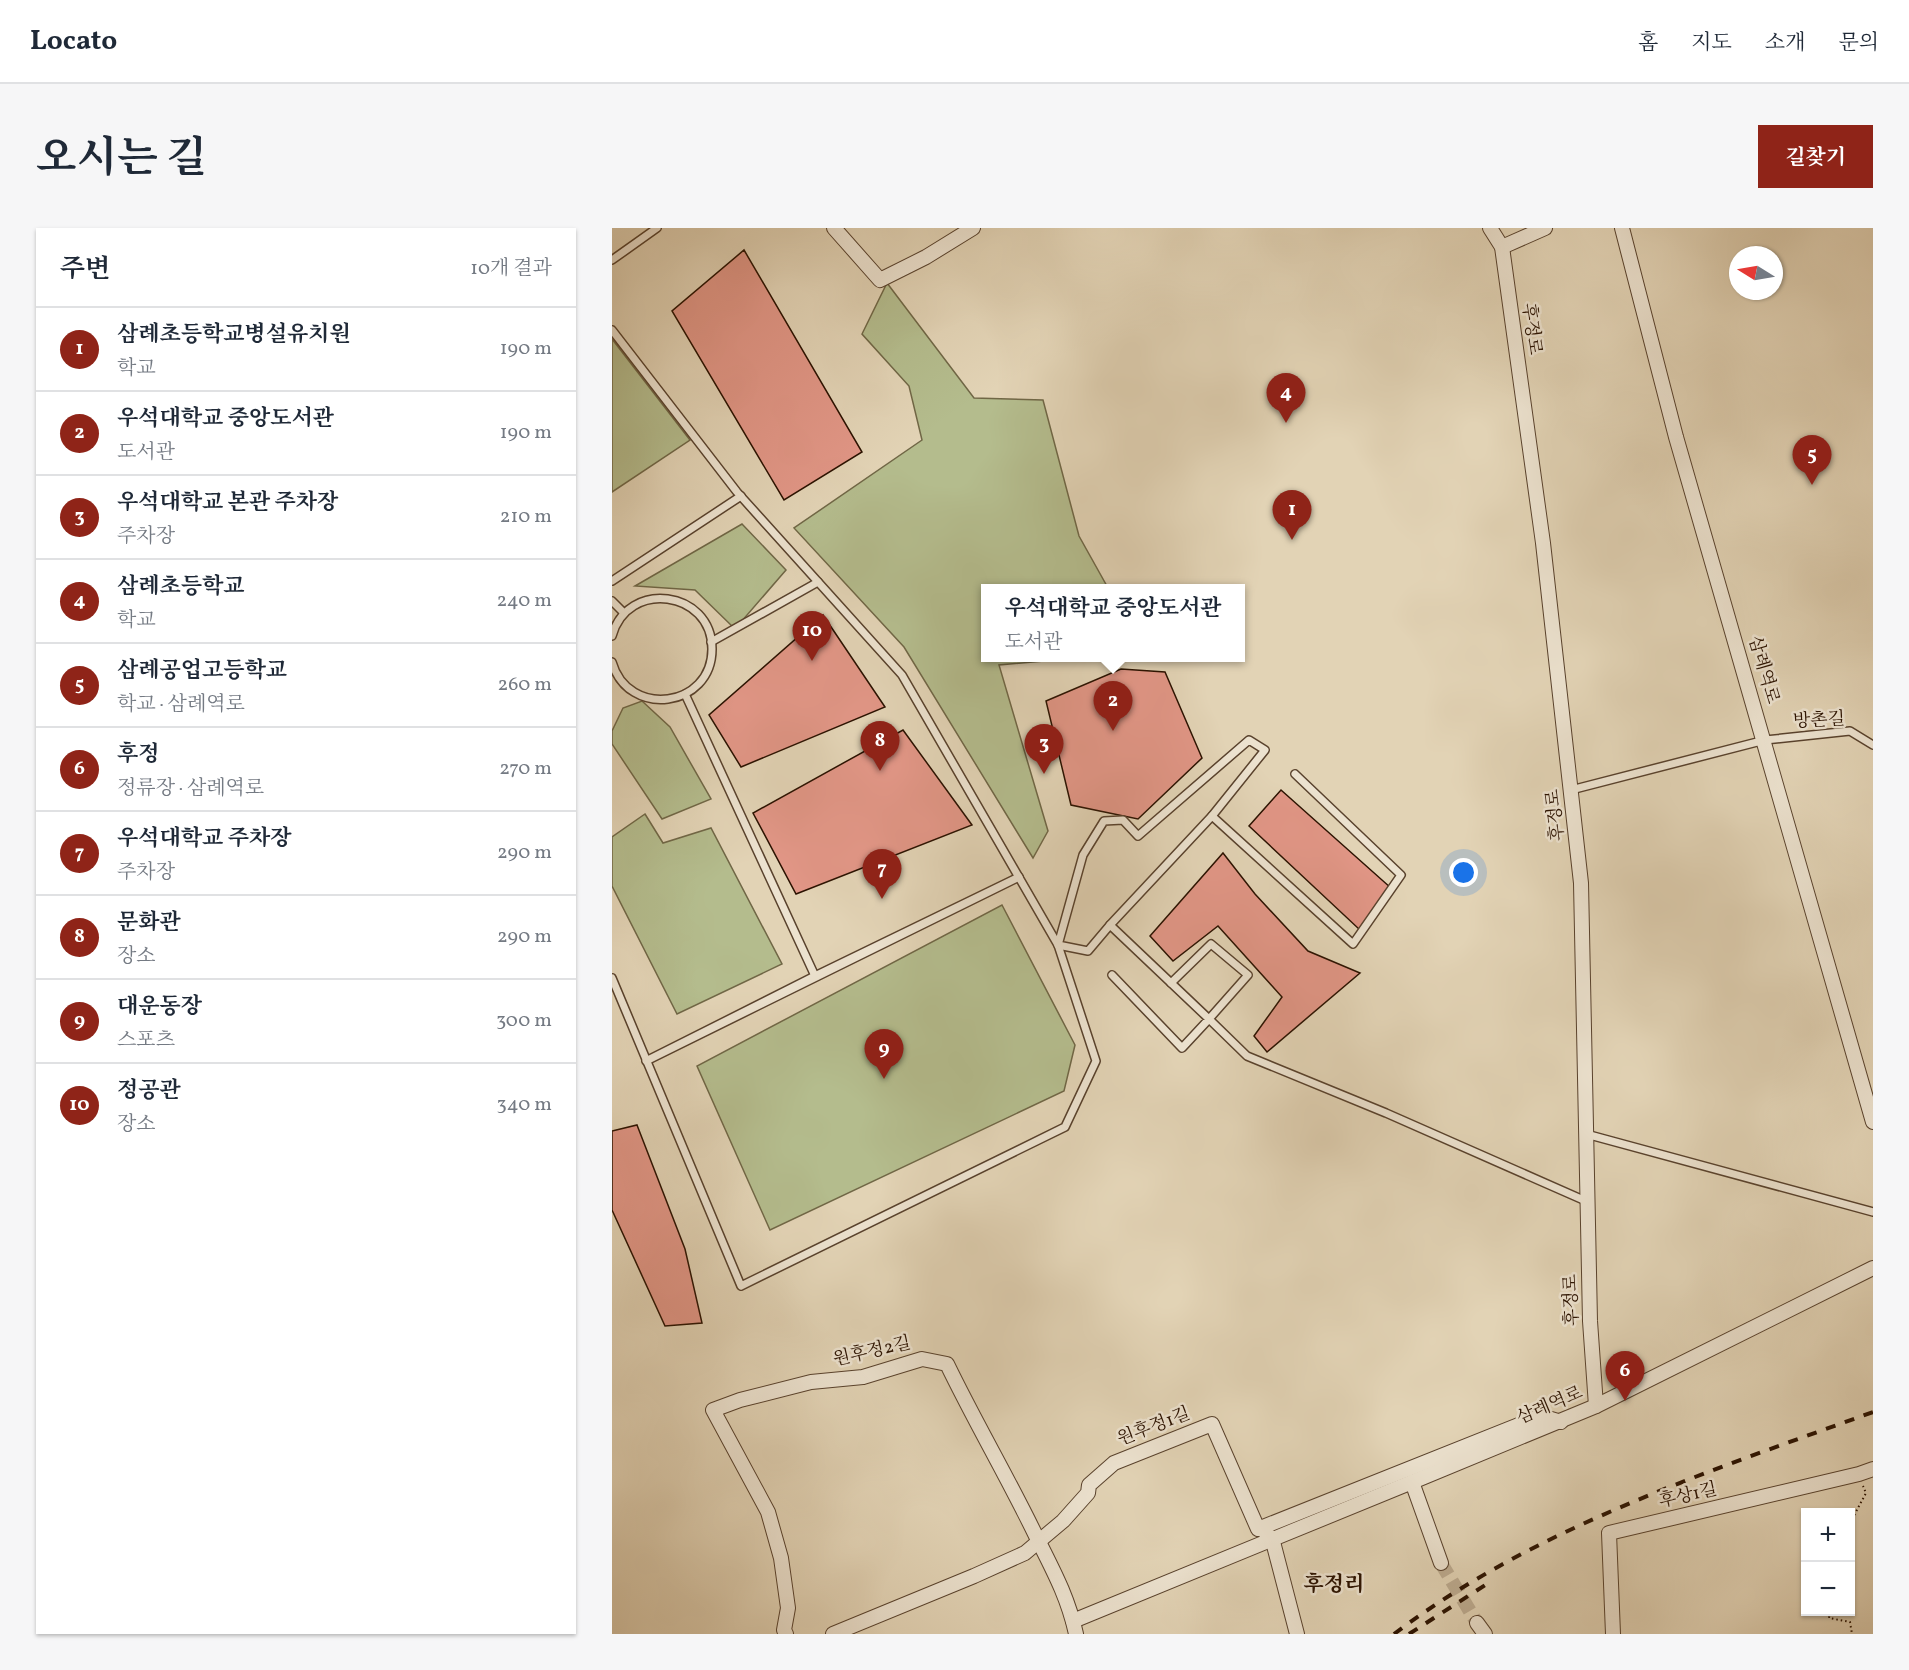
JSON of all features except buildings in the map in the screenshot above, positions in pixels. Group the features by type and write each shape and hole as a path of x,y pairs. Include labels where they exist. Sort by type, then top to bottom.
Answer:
{"street":[{"path":"834,228 880,280 926,257 966,229"},
{"name":"후정로","path":"1490,228 1502,247 1543,543 1581,883 1590,1321 1596,1406"},
{"path":"1502,247 1545,228"},
{"name":"삼례역로","path":"1622,228 1676,437 1873,1122"},
{"name":"삼례역로","path":"1075,1628 1272,1538 1561,1422 1873,1268"},
{"name":"원후정2길","path":"786,1634 784,1630 788,1608 781,1558 768,1512 713,1410 811,1382 863,1377 922,1359 947,1364 1066,1597 1075,1628"},
{"path":"1258,1529 1541,1416 1561,1422"},
{"name":"원후정1길","path":"833,1634 974,1576 1025,1552 1064,1521 1088,1493 1089,1485 1114,1462 1212,1424 1258,1529"},
{"name":"후상1길","path":"1613,1634 1609,1533 1866,1472"},
{"path":"1412,1482 1441,1563"},
{"path":"1258,1529 1272,1538 1297,1634"}],"lane":[{"path":"612,260 657,228"},
{"path":"612,330 741,496 902,675 1058,945 1096,1061 1065,1127 741,1286 612,978"},
{"path":"612,581 741,496"},
{"path":"711,642 818,582"},
{"path":"612,636 624,614 638,604 653,598 677,600 691,608 702,619 712,651 708,668 699,683 685,694 672,699 651,699 631,690 621,680 612,662"},
{"path":"612,601 624,614"},
{"path":"612,685 621,680"},
{"path":"685,694 815,976"},
{"name":"방촌길","path":"1571,790 1765,740 1850,731 1873,745"},
{"path":"1249,740 1265,750 1212,816 1088,951 1058,945 1083,855 1104,821 1124,820 1138,836 1249,740"},
{"path":"1212,816 1353,944 1401,875 1295,774"},
{"path":"646,1061 1018,877"},
{"path":"646,1061 1008,882"},
{"path":"1110,926 1246,1056 1386,1113 1588,1202"},
{"path":"1112,975 1182,1048 1248,975 1211,944 1171,983"},
{"path":"1586,1134 1873,1212"}],"path":[{"path":"1855,1515 1866,1493 1866,1472"},
{"path":"1829,1616 1829,1618 1850,1622 1852,1634"}],"green space":[{"path":"887,283 974,398 1043,400 1079,536 1106,584 981,584 981,662 1033,662 999,665 1048,831 1033,858 904,647 794,528 922,440 909,386 862,334"},
{"path":"612,339 690,440 612,492"},
{"path":"742,524 786,570 735,629 695,590 635,586"},
{"path":"642,701 670,727 711,799 662,819 612,744 612,731 623,708"},
{"path":"645,814 663,843 711,828 782,964 677,1014 612,886 612,837"},
{"path":"1002,905 1075,1045 1064,1091 770,1230 697,1066"}],"tunnel":[{"path":"1441,1563 1477,1623"}],"railway":[{"path":"1394,1634 1449,1596 1564,1533 1686,1480 1873,1412"},
{"path":"1409,1634 1490,1582"}],"place":[{"name":"삼례초등학교","path":"1286,423"},
{"name":"삼례공업고등학교","path":"1812,485"},
{"name":"삼례초등학교병설유치원","path":"1292,540"},
{"name":"정공관","path":"812,661"},
{"name":"우석대학교 중앙도서관","path":"1113,731"},
{"name":"문화관","path":"880,771"},
{"name":"우석대학교 본관 주차장","path":"1044,774"},
{"name":"우석대학교 주차장","path":"882,899"},
{"name":"대운동장","path":"884,1079"},
{"name":"후정","path":"1625,1401"}],"district":[{"name":"후정리","path":"1334,1585"}]}
